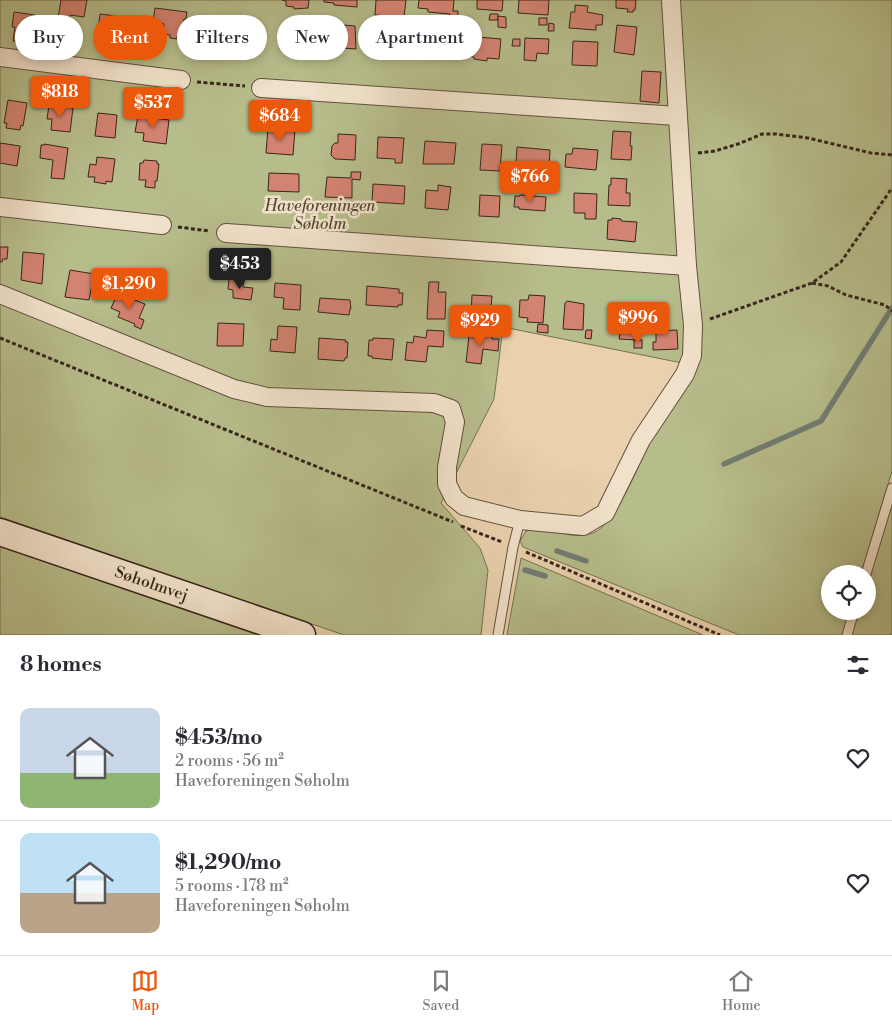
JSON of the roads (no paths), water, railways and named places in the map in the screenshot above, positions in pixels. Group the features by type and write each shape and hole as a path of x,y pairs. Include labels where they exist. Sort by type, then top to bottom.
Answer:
{"street":[{"path":"0,294 234,389 267,397 434,403 451,409 455,422 447,467 447,484 454,498 464,506 520,520 583,526 605,513 641,440 685,374 692,356 693,326 687,266 671,0"},
{"path":"0,57 181,80"},
{"path":"261,88 677,116"},
{"path":"0,208 162,225"},
{"path":"226,233 687,266"},
{"name":"Søholmvej","path":"0,532 302,635"}],"lane":[{"path":"869,565 892,488"},
{"path":"498,635 513,547 520,520"},
{"path":"847,635 851,620"}],"waterway":[{"path":"724,464 821,421 892,308"},
{"path":"557,551 586,561"},
{"path":"525,570 545,576"}],"park label":[{"name":"Haveforeningen Søholm","path":"320,215"}]}
